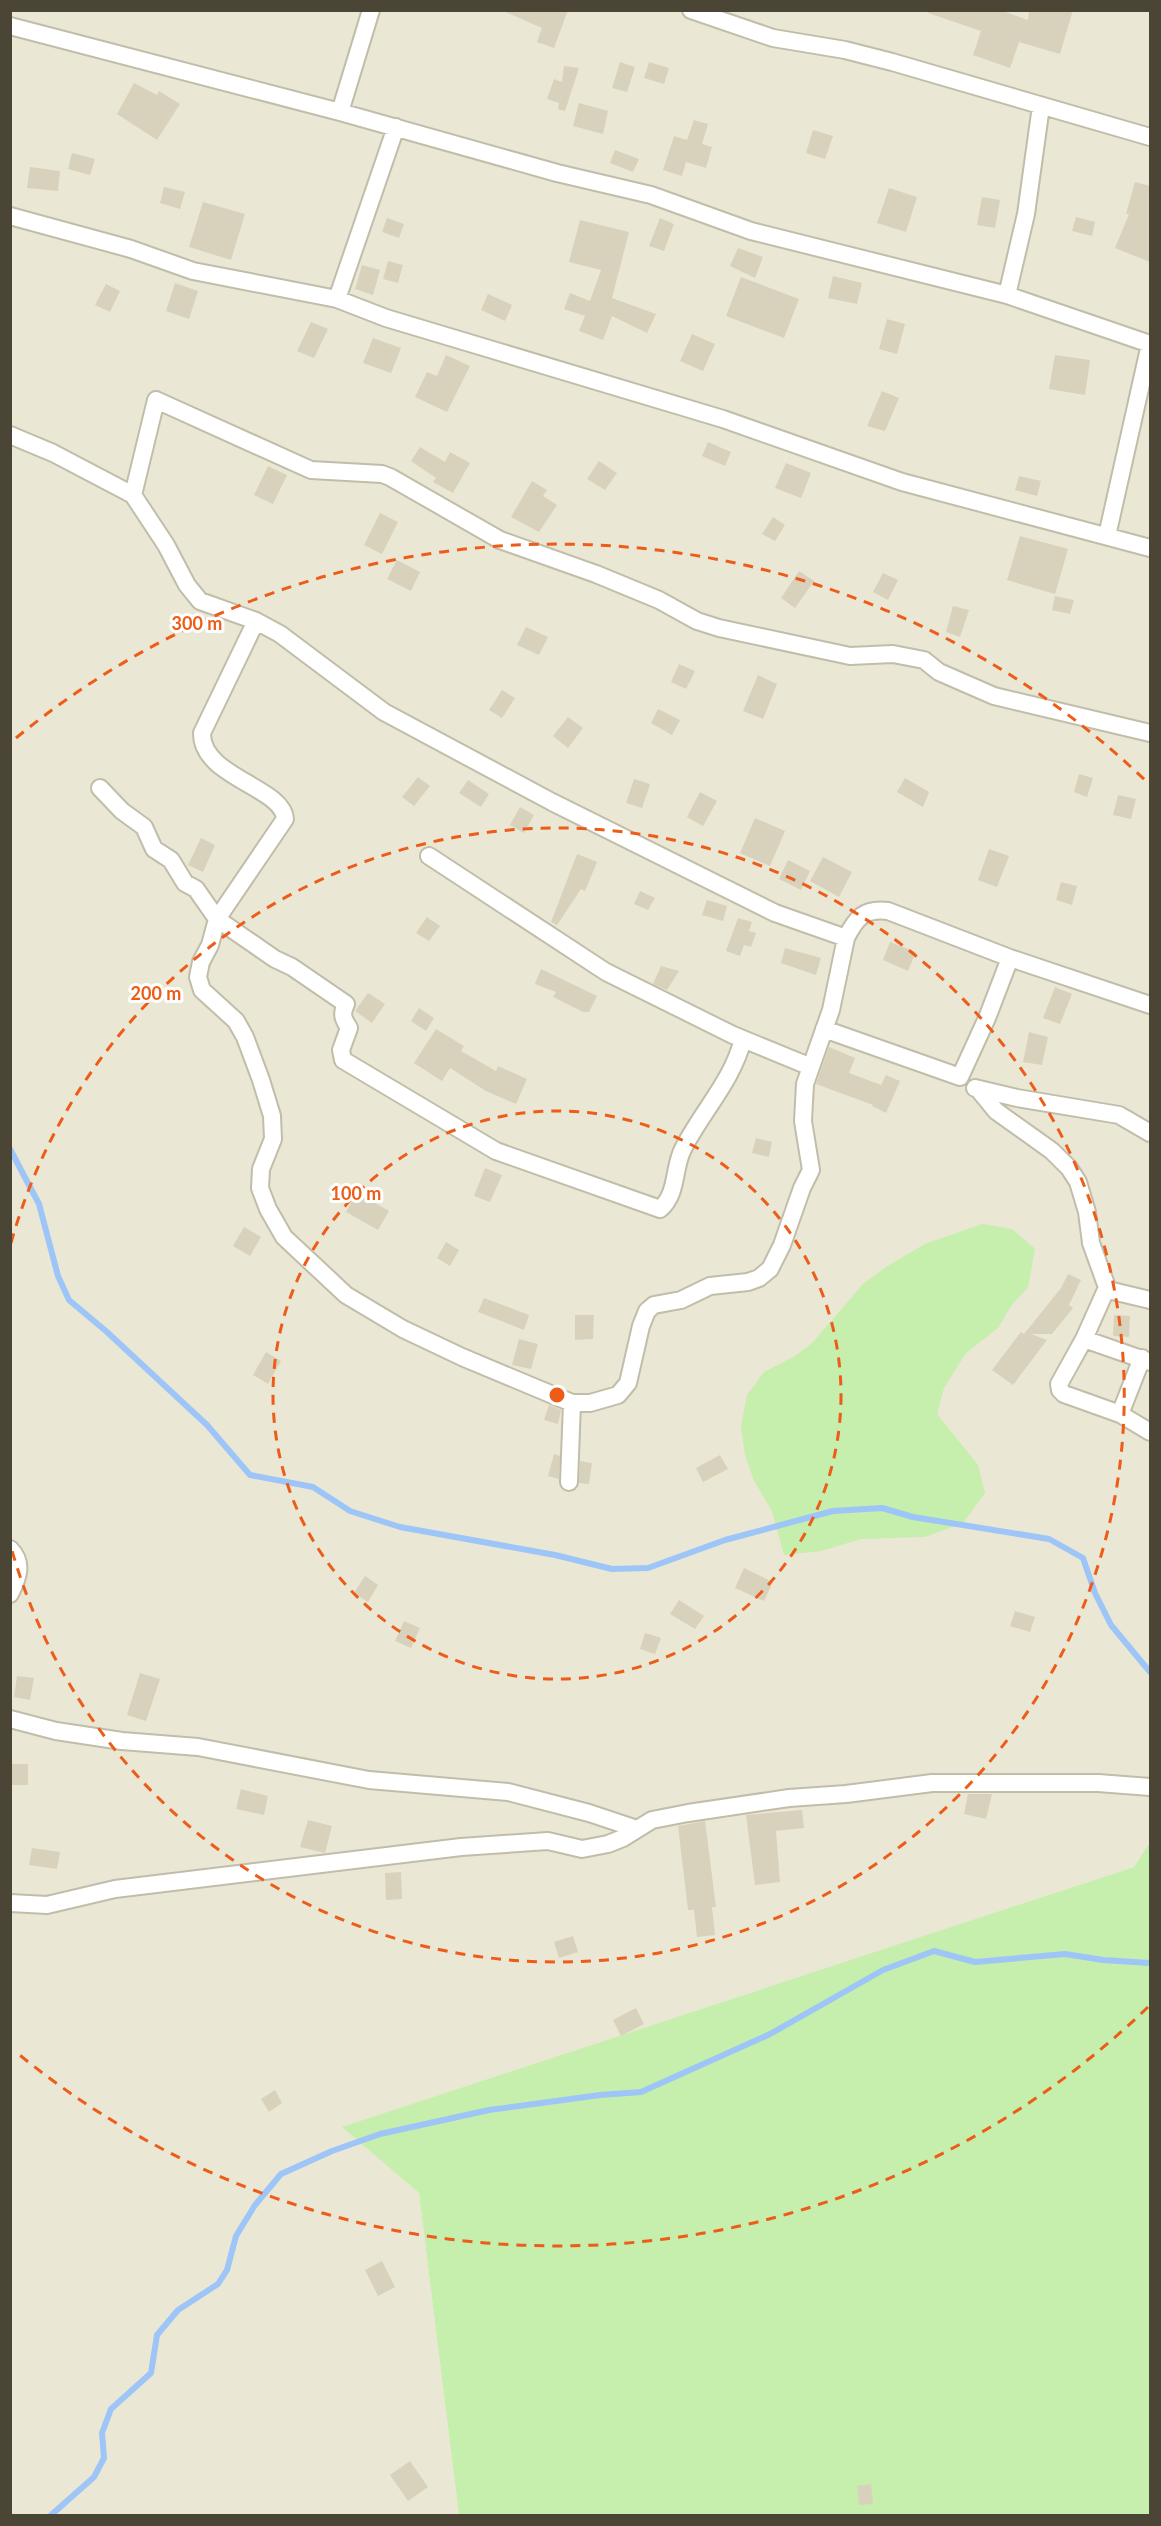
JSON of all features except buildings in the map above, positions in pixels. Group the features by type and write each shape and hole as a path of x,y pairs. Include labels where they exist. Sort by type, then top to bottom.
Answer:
{"street":[{"path":"340,112 371,10"},
{"path":"691,10 772,38 845,50 1150,137"},
{"path":"10,26 396,127 557,173 651,195 750,231 1007,295 1150,344 1107,536"},
{"path":"1007,295 1026,214 1041,106"},
{"path":"337,299 396,127"},
{"path":"10,216 131,249 193,271 337,299 386,318 723,419 902,482 1150,548"},
{"path":"133,495 156,400 311,470 382,474 390,477 500,540 596,574 659,600 697,621 719,628 850,656 893,654 924,660 939,672 994,696 1150,732"},
{"path":"10,435 53,453 133,495 200,601 256,621 280,634 384,712 552,802 775,913 846,938"},
{"path":"256,621 202,733 202,743 205,751 236,778 277,802 285,813 285,819 217,919 210,945 201,962 198,977 202,990 236,1021 252,1051 272,1116 273,1138 261,1169 260,1188 284,1237 346,1295 403,1329 462,1357 572,1403 590,1403 618,1395 628,1383 642,1326 647,1311 654,1305 681,1300 710,1287 748,1282 759,1278 770,1269 782,1245 810,1170 802,1103 805,1084 824,1029 846,938 857,918 869,910 888,911 1010,958 1150,1005"},
{"path":"100,788 122,811 139,820 154,849 171,860 185,883 196,889 217,919 346,1004 343,1020 349,1028 341,1050 343,1060 496,1151 660,1209 669,1200 682,1150 724,1087 743,1039"},
{"path":"429,856 606,972 743,1039 811,1067"},
{"path":"960,1077 987,1018 1010,958"},
{"path":"824,1029 960,1077 978,1089 996,1111 1052,1151 1069,1168 1078,1182 1087,1212 1091,1243 1108,1290"},
{"path":"978,1089 1119,1115 1150,1133"},
{"path":"1150,1300 1113,1289 1105,1292 1084,1339 1059,1384 1064,1394 1120,1414 1150,1432"},
{"path":"1084,1339 1146,1360 1120,1414"},
{"path":"569,1482 572,1403"},
{"path":"10,1549 19,1563 18,1577 10,1594"},
{"path":"10,1719 56,1731 198,1747 369,1780 508,1792 637,1828"},
{"path":"10,1903 47,1905 116,1889 460,1847 548,1841 582,1849 608,1844 652,1820 688,1813 789,1798 846,1794 932,1783 1098,1783 1150,1787"}],"shaded area":[{"path":"11,11 1150,11 1150,1842 1134,1867 343,2127 419,2193 459,2515 11,2516"}],"green space":[{"path":"982,1224 1012,1229 1035,1249 1028,1287 1011,1306 998,1328 966,1353 944,1388 937,1414 978,1465 985,1493 963,1523 925,1537 861,1539 821,1551 784,1555 772,1511 754,1481 745,1455 741,1426 747,1395 764,1372 795,1356 812,1343 864,1283 925,1244"},
{"path":"1150,1842 1150,2515 459,2515 419,2193 342,2127 1134,1867"}],"waterway":[{"path":"10,1149 39,1204 58,1276 69,1300 207,1425 250,1475 313,1487 350,1511 400,1527 555,1555 612,1569 648,1568 725,1540 833,1511 882,1508 913,1517 1049,1539 1083,1558 1095,1593 1111,1625 1150,1672"},
{"path":"50,2516 94,2477 104,2458 102,2433 111,2409 151,2373 157,2335 178,2310 218,2284 227,2270 236,2236 255,2205 281,2174 332,2151 380,2134 489,2110 600,2095 641,2092 770,2034 883,1970 934,1951 975,1962 1065,1954 1103,1960 1150,1963"}]}
